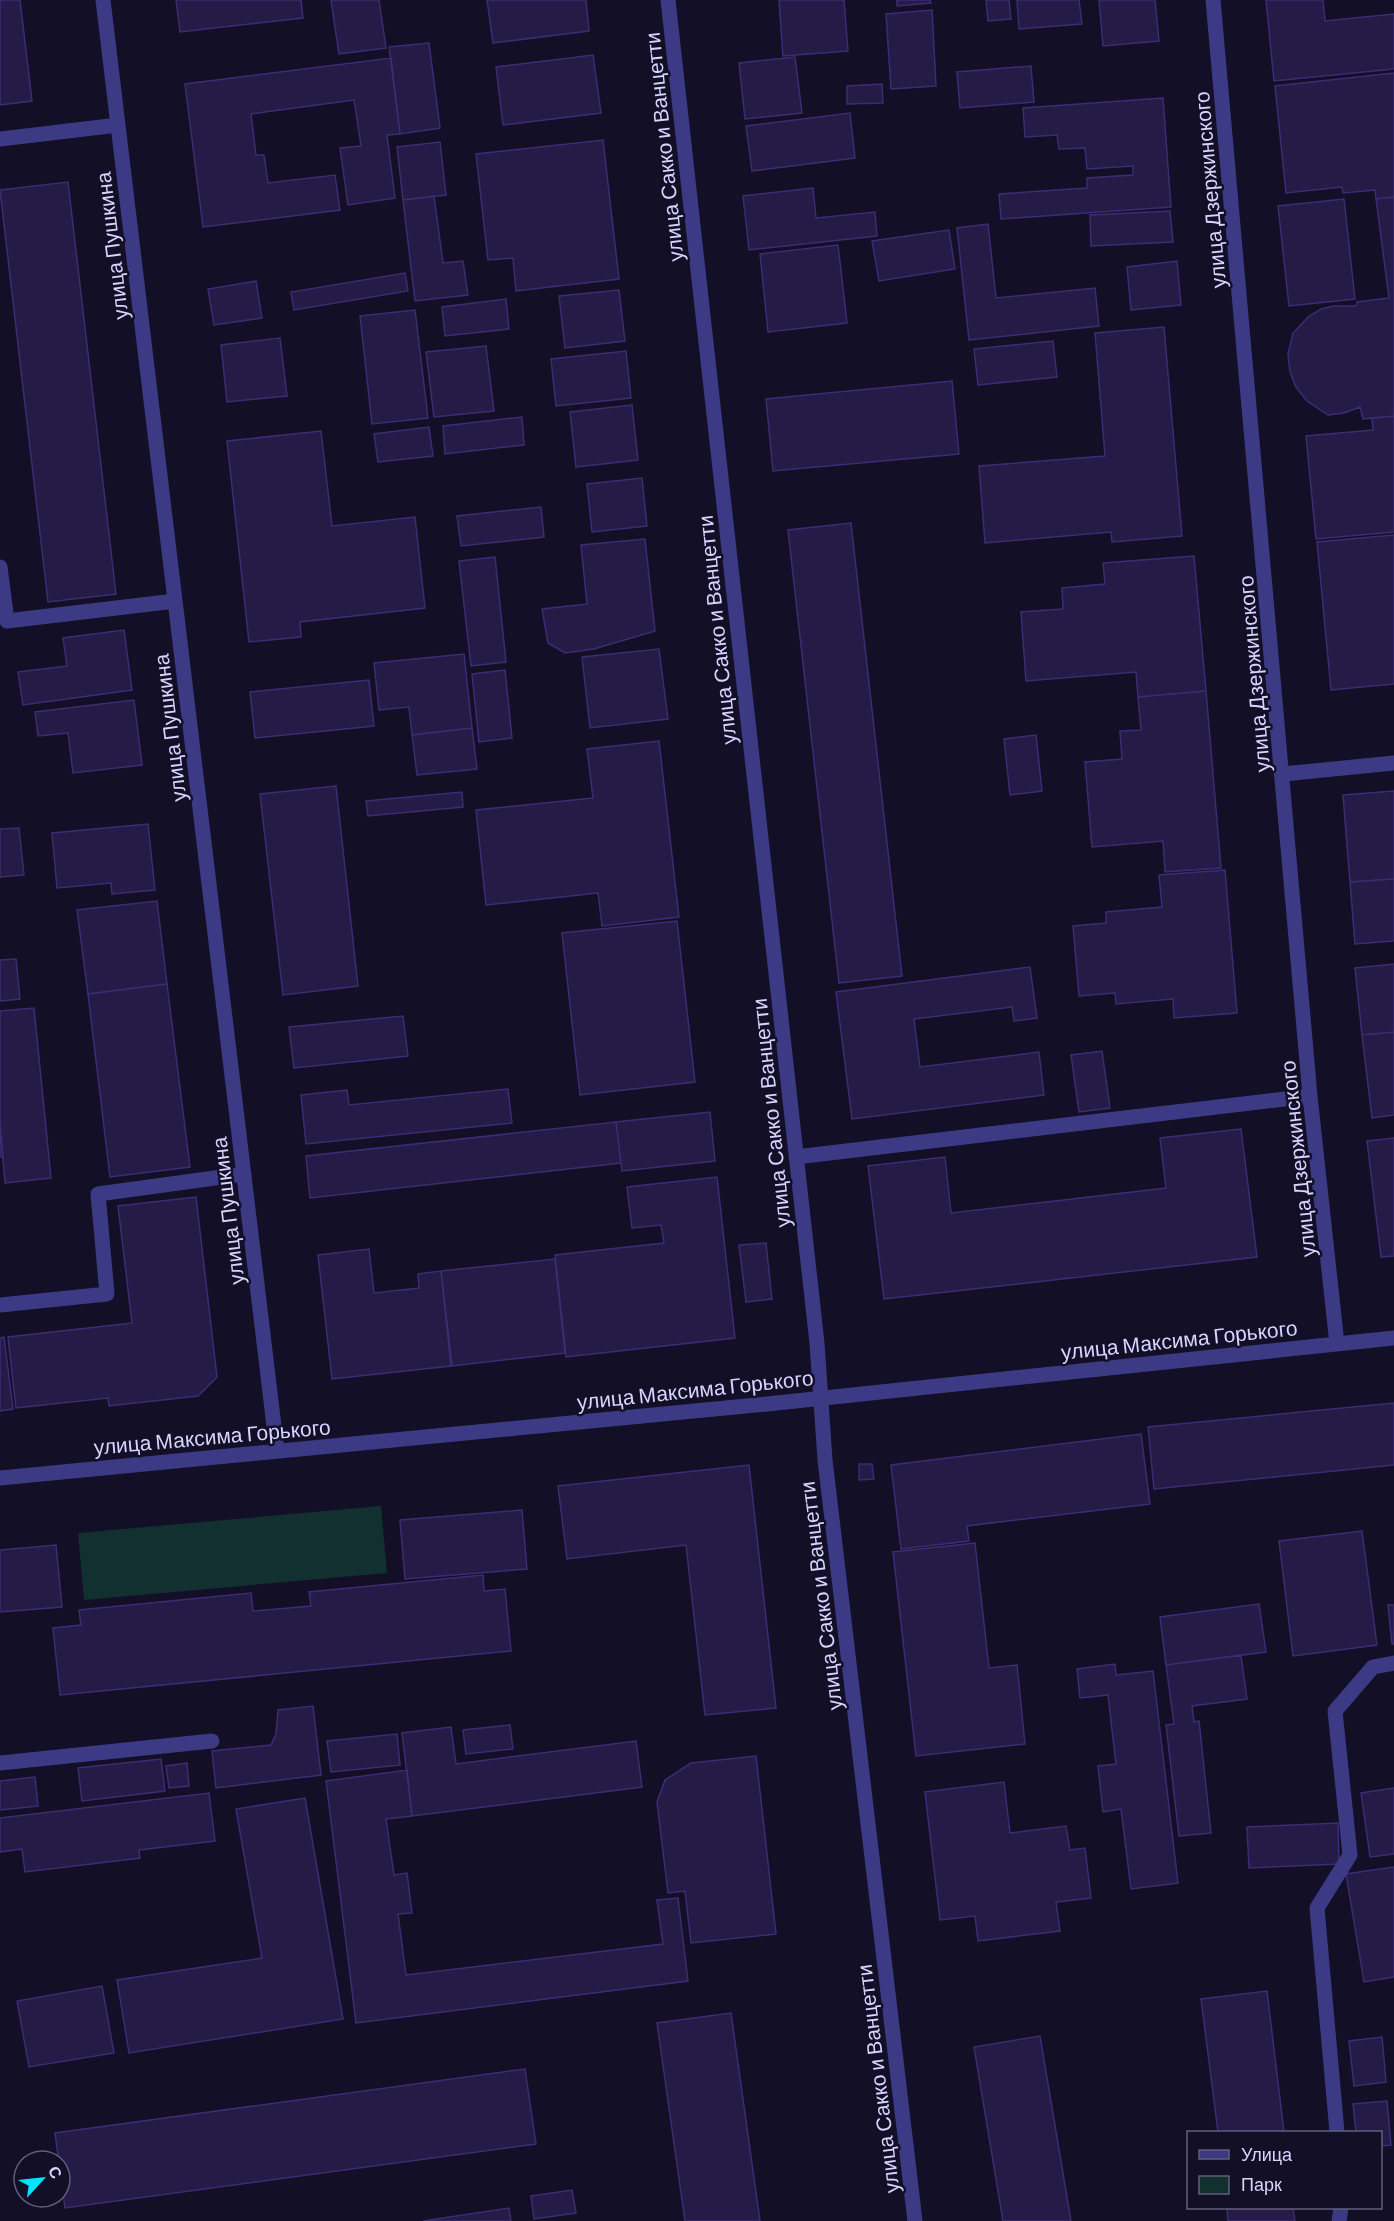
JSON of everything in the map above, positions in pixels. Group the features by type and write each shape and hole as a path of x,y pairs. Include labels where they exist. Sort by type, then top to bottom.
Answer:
{"street":[{"name":"улица Пушкина","path":"103,0 277,1452"},
{"name":"улица Сакко и Ванцетти","path":"668,0 796,1157 821,1397 825,1460 915,2221"},
{"name":"улица Дзержинского","path":"1213,0 1310,1096 1337,1344"},
{"path":"0,139 118,125"},
{"path":"0,567 7,621 175,601"},
{"path":"1283,774 1394,763"},
{"path":"796,1157 1310,1096"},
{"path":"0,1305 108,1294 98,1194 244,1174"},
{"name":"улица Максима Горького","path":"0,1478 277,1452 1394,1338"},
{"path":"1337,2131 1317,1908 1350,1855 1335,1711 1373,1667 1394,1663"},
{"path":"0,1763 212,1741"}],"green space":[{"path":"381,1506 387,1573 84,1600 78,1533"}],"building":[{"path":"0,0 20,0 32,101 0,105"},
{"path":"176,0 301,0 303,18 180,32"},
{"path":"331,0 379,0 386,48 339,54"},
{"path":"487,0 586,0 589,31 493,43"},
{"path":"779,0 844,0 848,51 783,56"},
{"path":"897,0 930,0 931,3 897,6"},
{"path":"986,0 1009,0 1011,19 988,21"},
{"path":"1017,0 1079,0 1082,24 1019,29"},
{"path":"1099,0 1155,0 1159,41 1103,46"},
{"path":"1266,0 1323,0 1325,21 1394,14 1394,69 1274,81"},
{"path":"932,10 936,86 891,89 886,14"},
{"path":"429,43 440,128 400,134 389,47"},
{"path":"593,55 601,113 503,125 496,67"},
{"path":"795,57 802,113 745,119 739,63"},
{"path":"391,58 400,134 387,135 395,198 348,205 340,148 361,146 354,100 251,114 256,155 264,155 268,183 335,175 340,210 203,227 185,84"},
{"path":"1031,66 1034,102 960,108 957,72"},
{"path":"1394,73 1394,197 1376,199 1375,190 1343,193 1342,187 1286,193 1275,86"},
{"path":"882,84 883,103 847,104 847,86"},
{"path":"1163,98 1171,207 1001,219 999,194 1087,188 1087,178 1133,175 1133,166 1087,169 1085,148 1059,149 1057,135 1025,137 1023,108"},
{"path":"850,113 855,158 752,171 746,126"},
{"path":"603,140 619,279 516,291 513,258 488,260 476,154"},
{"path":"440,142 446,195 403,200 397,147"},
{"path":"68,182 116,594 48,602 0,190"},
{"path":"813,188 816,218 875,212 877,236 749,250 743,196"},
{"path":"434,196 443,263 463,261 468,295 415,301 403,200"},
{"path":"1394,197 1394,416 1363,419 1360,407 1344,413 1328,415 1307,401 1296,387 1290,372 1288,354 1293,333 1308,317 1321,309 1334,306 1356,306 1357,302 1389,298 1376,199"},
{"path":"1344,199 1355,299 1289,306 1278,206"},
{"path":"1170,211 1173,242 1091,246 1090,215"},
{"path":"988,224 996,298 1095,288 1099,326 969,340 957,228"},
{"path":"949,230 955,269 879,281 872,241"},
{"path":"838,245 847,323 768,332 760,254"},
{"path":"1177,261 1181,305 1131,310 1127,267"},
{"path":"405,273 408,291 294,310 291,292"},
{"path":"256,281 262,318 214,325 208,289"},
{"path":"619,290 625,341 565,348 559,296"},
{"path":"506,299 509,329 445,336 442,307"},
{"path":"415,310 428,418 372,424 360,316"},
{"path":"1164,327 1182,536 1112,542 1111,532 985,543 979,466 1105,456 1095,333"},
{"path":"280,338 287,396 227,402 221,345"},
{"path":"1053,341 1057,377 978,385 974,349"},
{"path":"486,346 494,411 434,417 426,352"},
{"path":"626,351 631,398 556,406 551,359"},
{"path":"952,381 959,454 773,471 766,399"},
{"path":"632,405 638,460 576,467 570,412"},
{"path":"1394,416 1394,532 1316,539 1306,436 1373,430 1372,418"},
{"path":"522,417 524,445 445,454 443,426"},
{"path":"429,427 433,456 378,462 374,434"},
{"path":"321,431 332,526 415,517 425,608 300,622 301,637 249,642 227,441"},
{"path":"642,478 647,526 592,532 587,484"},
{"path":"541,507 544,537 461,546 457,516"},
{"path":"851,523 902,976 839,983 788,530"},
{"path":"1394,535 1394,684 1331,690 1317,542"},
{"path":"645,539 655,631 594,649 565,653 548,643 542,609 587,604 581,545"},
{"path":"1194,556 1206,691 1138,697 1136,672 1026,681 1021,612 1063,609 1062,588 1105,584 1103,563"},
{"path":"495,557 506,662 471,666 459,561"},
{"path":"124,630 132,690 23,705 18,672 67,666 63,638"},
{"path":"659,649 668,719 590,728 582,657"},
{"path":"464,654 472,728 412,735 409,707 379,710 374,663"},
{"path":"505,670 512,738 479,742 472,674"},
{"path":"369,680 374,726 255,738 250,692"},
{"path":"1206,691 1221,868 1165,872 1163,841 1092,847 1085,762 1122,759 1120,731 1141,730 1138,697"},
{"path":"134,700 142,765 73,773 68,733 38,736 35,712"},
{"path":"472,728 477,769 417,775 412,735"},
{"path":"1036,735 1042,791 1010,795 1004,739"},
{"path":"659,741 679,917 602,926 598,893 486,905 476,810 593,798 587,749"},
{"path":"336,786 358,986 283,995 260,794"},
{"path":"1394,791 1394,879 1350,882 1343,795"},
{"path":"462,792 463,807 368,816 366,801"},
{"path":"148,824 155,890 112,894 111,883 57,888 52,833"},
{"path":"19,828 24,875 0,877 0,829"},
{"path":"1225,870 1237,1013 1174,1018 1173,999 1116,1004 1115,993 1079,996 1073,926 1106,923 1106,912 1162,907 1159,875"},
{"path":"1394,879 1394,941 1355,944 1350,882"},
{"path":"157,901 167,984 88,994 77,910"},
{"path":"677,921 695,1082 580,1095 562,933"},
{"path":"16,959 20,999 0,1001 0,960"},
{"path":"1394,964 1394,1032 1362,1035 1355,968"},
{"path":"1030,967 1037,1018 1014,1021 1012,1007 914,1019 920,1067 1039,1052 1044,1095 852,1119 836,992"},
{"path":"167,984 190,1167 110,1177 88,994"},
{"path":"34,1008 51,1178 5,1183 0,1124 0,1011"},
{"path":"403,1016 408,1056 294,1068 289,1027"},
{"path":"1394,1032 1394,1115 1372,1118 1362,1035"},
{"path":"1102,1051 1110,1108 1079,1112 1071,1055"},
{"path":"508,1089 512,1123 306,1144 301,1095 347,1090 349,1105"},
{"path":"710,1112 715,1161 622,1171 616,1122"},
{"path":"616,1122 621,1163 310,1198 306,1156"},
{"path":"0,1124 3,1157 0,1157"},
{"path":"1241,1129 1257,1257 884,1299 868,1166 945,1157 951,1213 1166,1188 1160,1138"},
{"path":"1394,1138 1394,1256 1381,1257 1367,1141"},
{"path":"717,1177 735,1338 566,1357 555,1255 664,1243 661,1225 632,1228 627,1187"},
{"path":"196,1197 217,1377 198,1396 109,1406 108,1398 16,1408 8,1337 132,1323 118,1206"},
{"path":"766,1243 772,1299 746,1302 739,1245"},
{"path":"369,1249 374,1293 419,1288 418,1274 441,1271 451,1366 332,1379 318,1255"},
{"path":"555,1259 565,1353 452,1366 441,1271"},
{"path":"4,1337 13,1409 0,1411 0,1338"},
{"path":"1394,1403 1394,1465 1154,1489 1148,1427"},
{"path":"1141,1434 1150,1504 967,1526 969,1541 901,1549 891,1465"},
{"path":"859,1464 872,1464 874,1479 859,1480"},
{"path":"749,1465 776,1708 705,1715 686,1545 567,1559 558,1486"},
{"path":"522,1510 527,1569 405,1579 400,1520"},
{"path":"1362,1531 1377,1645 1293,1656 1279,1541"},
{"path":"975,1543 989,1668 1017,1665 1025,1744 916,1756 893,1552"},
{"path":"56,1545 62,1607 0,1612 0,1550"},
{"path":"483,1575 484,1591 505,1589 511,1651 60,1695 53,1628 81,1625 79,1610 251,1593 253,1611 311,1606 309,1592"},
{"path":"1259,1604 1266,1652 1166,1665 1160,1617"},
{"path":"1388,1605 1394,1605 1394,1644 1392,1644"},
{"path":"1241,1655 1247,1699 1192,1706 1194,1722 1199,1721 1211,1833 1179,1836 1166,1725 1174,1724 1166,1665"},
{"path":"1115,1664 1116,1675 1153,1671 1178,1883 1131,1889 1121,1809 1103,1812 1098,1766 1116,1764 1108,1695 1080,1698 1077,1669"},
{"path":"313,1706 321,1775 216,1788 212,1751 271,1745 276,1734 278,1710"},
{"path":"510,1725 513,1749 466,1754 463,1730"},
{"path":"451,1727 456,1764 636,1741 642,1787 412,1816 402,1733"},
{"path":"397,1734 400,1765 331,1772 327,1741"},
{"path":"756,1756 776,1934 691,1943 685,1891 668,1893 657,1802 665,1780 691,1763"},
{"path":"161,1759 165,1791 82,1801 78,1768"},
{"path":"187,1763 189,1786 169,1788 166,1766"},
{"path":"407,1770 412,1816 386,1819 394,1875 407,1873 412,1913 398,1914 406,1975 663,1944 657,1900 678,1898 688,1981 356,2023 326,1781"},
{"path":"35,1777 38,1806 0,1810 0,1781"},
{"path":"1004,1782 1010,1833 1066,1826 1070,1850 1085,1848 1091,1898 1056,1902 1060,1931 978,1941 975,1916 940,1920 925,1792"},
{"path":"1394,1788 1394,1854 1370,1857 1361,1793"},
{"path":"209,1793 215,1841 139,1850 140,1858 25,1872 22,1849 0,1852 0,1818"},
{"path":"305,1798 343,2019 129,2053 117,1980 262,1958 236,1809"},
{"path":"1338,1823 1339,1864 1249,1868 1247,1827"},
{"path":"1394,1867 1394,1977 1364,1982 1346,1874"},
{"path":"102,1986 114,2053 29,2067 17,2001"},
{"path":"1267,1991 1284,2131 1218,2131 1201,1999"},
{"path":"731,2013 760,2221 685,2221 657,2023"},
{"path":"1040,2036 1071,2221 1003,2221 974,2047"},
{"path":"1382,2037 1386,2082 1354,2086 1349,2041"},
{"path":"525,2069 536,2144 72,2207 72,2149 57,2149 55,2133"},
{"path":"1387,2101 1391,2145 1382,2146 1382,2131 1356,2131 1353,2104"},
{"path":"572,2190 576,2213 534,2219 531,2196"},
{"path":"509,2208 511,2221 423,2221"},
{"path":"1227,2209 1293,2209 1295,2221 1228,2221"}]}
